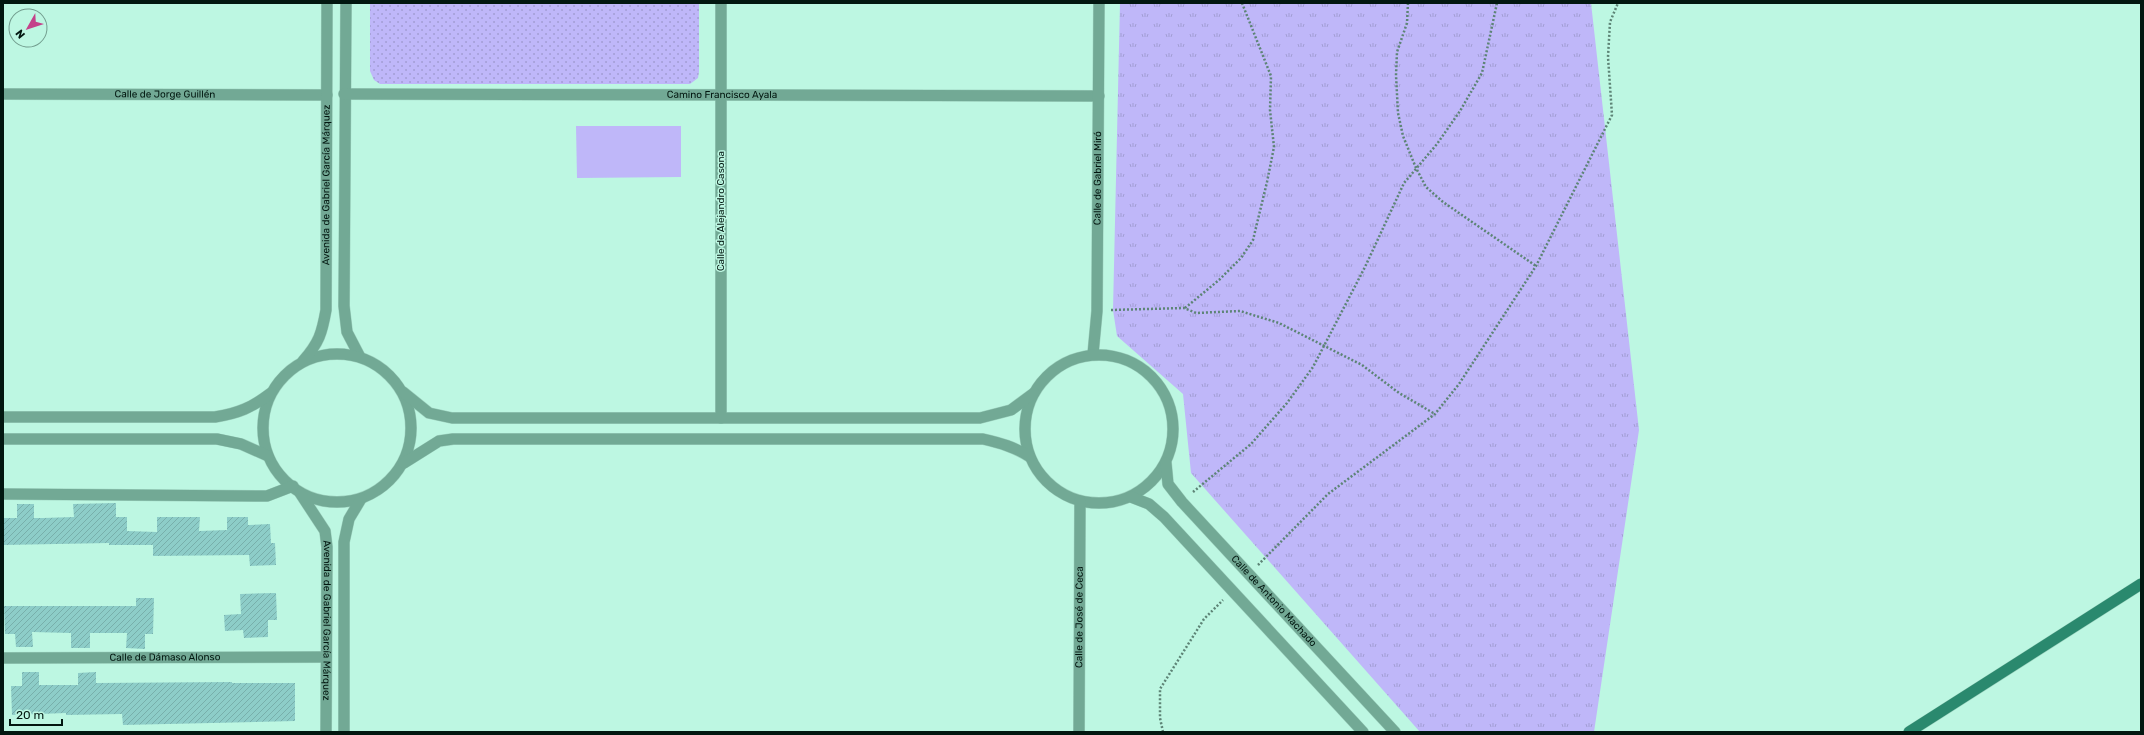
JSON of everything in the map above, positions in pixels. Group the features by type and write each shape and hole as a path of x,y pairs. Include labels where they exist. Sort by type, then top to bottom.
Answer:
{"main road":[{"path":"1909,732 2141,584"}],"street":[{"name":"Avenida de Gabriel García Márquez","path":"303,361 314,349 322,334 326,310 327,3"},
{"name":"Avenida de Gabriel García Márquez","path":"346,3 344,94 344,306 347,332 360,357"},
{"name":"Calle de Alejandro Casona","path":"721,3 721,418"},
{"name":"Calle de Gabriel Miró","path":"1093,354 1097,311 1099,3"},
{"name":"Calle de Jorge Guillén","path":"3,94 327,95"},
{"name":"Camino Francisco Ayala","path":"344,94 1099,96"},
{"path":"403,392 411,419 412,436 404,463 393,478 374,493 353,501 321,501 296,489 276,471 268,456 262,432 266,406 282,377 303,361 331,353 360,357 387,372 403,392 429,413 452,418 980,418 1011,410 1034,393"},
{"path":"1093,354 1122,357 1149,373 1165,393 1174,420 1173,437 1166,464 1155,479 1130,497 1115,502 1080,501 1061,493 1038,472 1030,457 1024,432 1027,407 1044,378 1065,362 1093,354"},
{"path":"3,417 215,417 238,413 254,406 273,391"},
{"path":"3,439 217,439 241,444 268,456"},
{"path":"404,463 439,441 453,439 983,439 1001,443 1020,450 1030,457"},
{"name":"Calle de Antonio Machado","path":"1166,464 1168,484 1182,502 1395,732"},
{"name":"Avenida de Gabriel García Márquez","path":"296,489 325,531 327,547 326,732"},
{"path":"3,494 268,496 296,489"},
{"path":"1130,497 1149,504 1164,517 1363,732"},
{"name":"Avenida de Gabriel García Márquez","path":"344,732 344,542 349,519 361,499"},
{"name":"Calle de José de Ceca","path":"1079,732 1080,501"},
{"name":"Calle de Dámaso Alonso","path":"3,658 326,657"}],"path":[{"path":"1184,308 1219,280 1241,258 1253,240 1268,182 1274,147 1270,110 1271,76 1242,3"},
{"path":"1408,3 1407,23 1397,52 1396,75 1398,113 1403,136 1416,168 1426,187 1443,202 1536,266"},
{"path":"1182,502 1251,444 1287,403 1313,367 1326,346 1365,267 1404,182 1441,139 1482,73 1497,3"},
{"path":"1250,574 1328,494 1435,414 1459,384 1536,266 1612,115 1608,57 1610,22 1618,3"},
{"path":"1097,311 1184,308 1196,313 1240,312 1279,323 1362,365 1399,393 1435,414"},
{"path":"1164,732 1160,718 1160,689 1204,619 1232,590"}],"green space":[{"path":"370,3 699,3 698,78 690,84 380,84 374,80 370,71"},
{"path":"1120,3 1591,3 1639,430 1594,732 1420,732 1191,473 1183,394 1117,336 1113,310"},
{"path":"576,126 681,126 681,177 577,178"}],"building":[{"path":"116,503 116,517 127,517 127,531 157,532 157,517 200,517 199,531 227,530 227,517 248,517 248,525 270,524 271,543 275,543 276,565 250,566 249,555 153,556 153,545 109,545 109,543 4,545 3,518 17,518 17,504 34,504 34,518 43,518 74,517 73,504"},
{"path":"276,593 277,620 268,620 268,637 244,638 243,630 225,631 224,615 241,614 240,594"},
{"path":"136,598 154,598 153,634 145,634 145,649 126,648 127,633 90,633 90,648 71,648 71,633 32,632 33,647 16,647 15,634 5,634 4,606 136,606"},
{"path":"22,672 39,672 39,685 78,685 78,673 96,672 96,683 295,683 295,721 123,725 122,714 66,715 66,713 12,715 11,686 22,686"}]}
